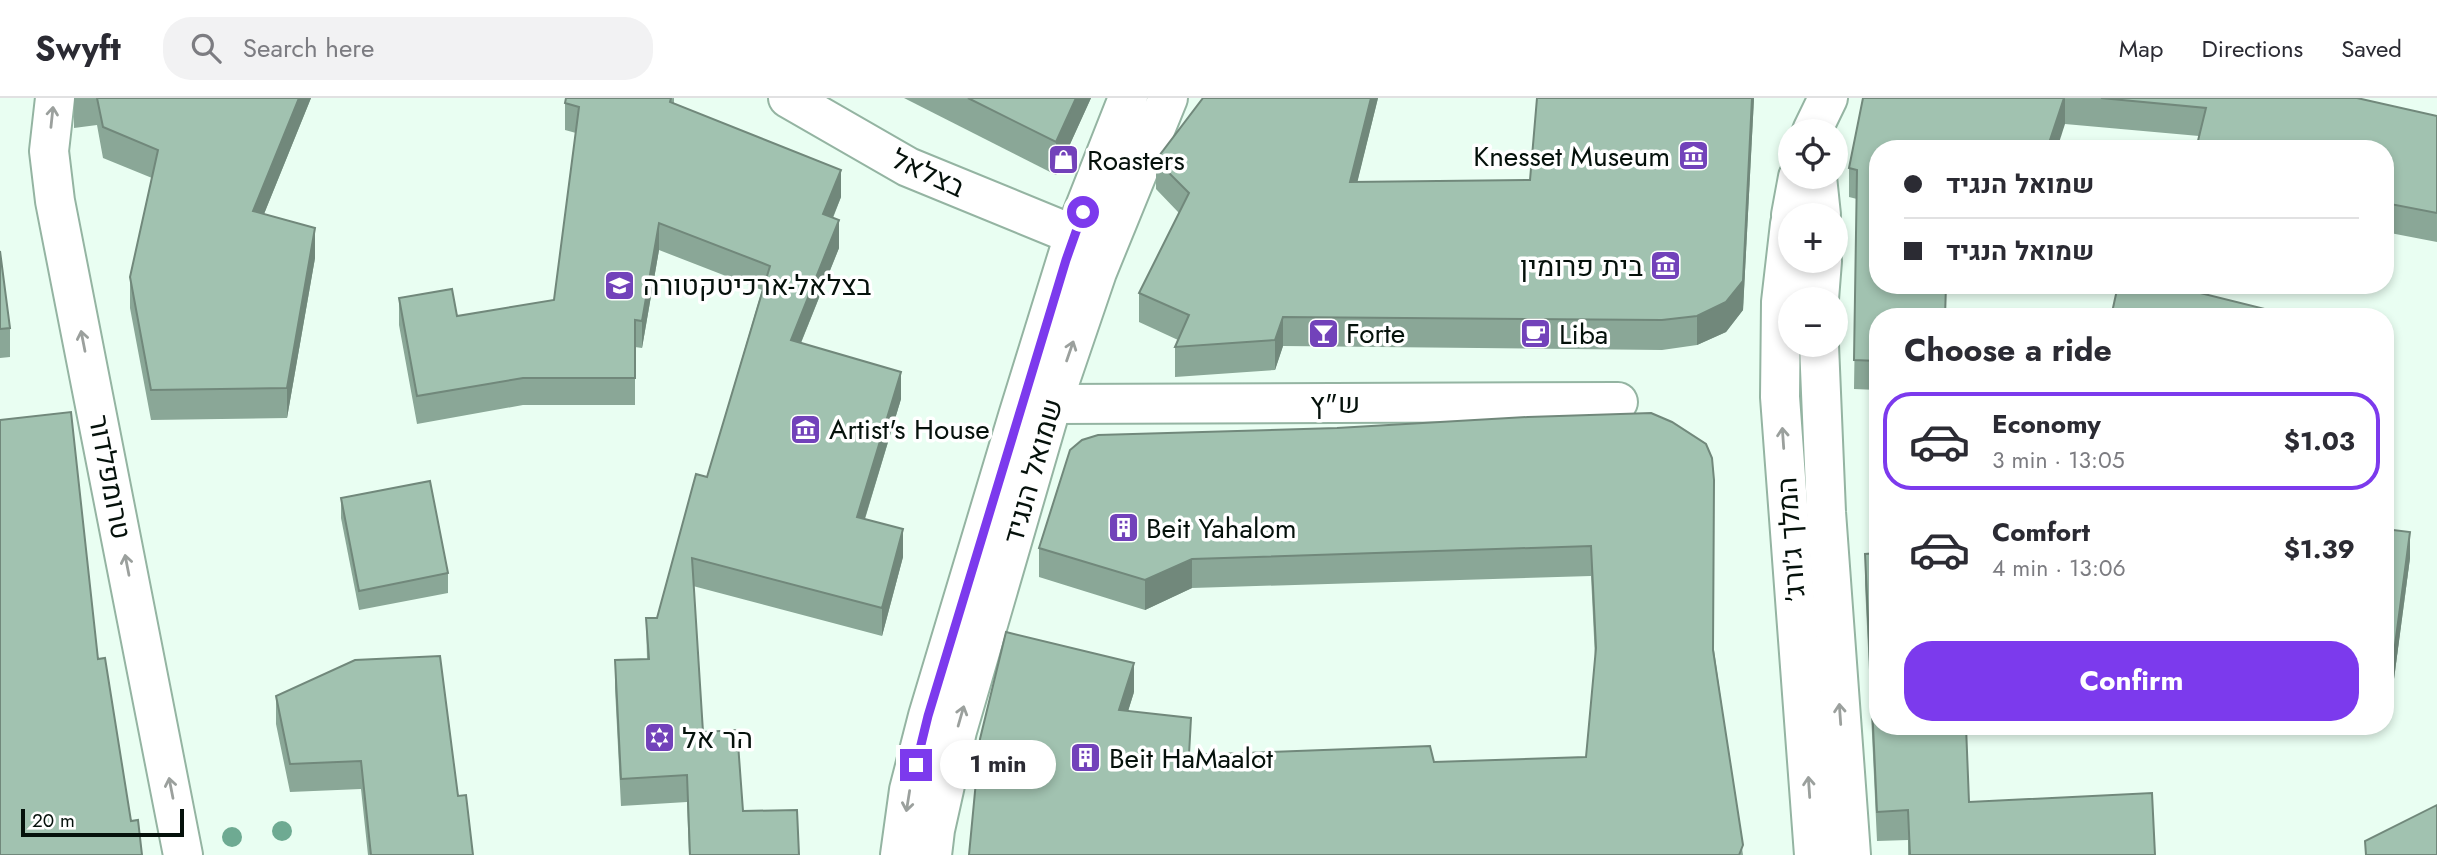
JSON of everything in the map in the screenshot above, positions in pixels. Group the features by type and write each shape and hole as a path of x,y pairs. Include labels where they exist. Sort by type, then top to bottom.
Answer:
{"street":[{"name":"טרומפלדור","path":"55,98 49,151 55,201 183,855"},
{"name":"בצלאל","path":"788,98 908,167 1074,235"},
{"name":"שמואל הנגיד","path":"900,855 909,790 928,716 1074,235 1128,98"},
{"name":"שמואל הנגיד","path":"932,855 934,830 957,731 1052,404 1097,272 1168,98"},
{"path":"1818,119 1828,98"},
{"name":"המלך ג׳ורג׳","path":"1784,273 1781,302 1780,397 1814,855"},
{"path":"1820,357 1826,512 1851,855"},
{"name":"ש\"ץ","path":"1052,404 1618,402"}],"building":[{"path":"97,98 299,98 253,211 315,228 287,388 151,390 130,277 158,150 103,127"},
{"path":"566,98 671,98 670,102 841,170 823,214 839,220 791,340 901,372 857,517 903,529 882,608 692,558 703,732 737,730 743,811 797,810 799,855 690,855 687,775 621,779 615,660 649,659 646,618 657,618 696,474 707,477 770,266 659,223 642,321 635,320 635,378 523,378 417,396 399,298 452,289 457,316 554,300 579,107 565,103"},
{"path":"968,98 1076,98 1056,142"},
{"path":"1203,98 1371,98 1350,182 1530,180 1537,98 1752,98 1743,281 1726,302 1697,316 1662,320 1283,317 1275,340 1175,347 1189,315 1139,293 1189,193 1156,160"},
{"path":"1863,98 2064,98 2050,140 1869,140 1869,294 1946,294 1945,308 1869,308 1869,361 1854,360 1857,170 1849,168"},
{"path":"2101,98 2357,98 2437,116 2437,213 2394,205 2394,140 2198,140 2206,108"},
{"path":"0,251 10,328 0,329"},
{"path":"2116,294 2204,294 2261,308 2113,308"},
{"path":"71,412 98,659 105,658 131,821 138,820 142,855 0,855 0,420"},
{"path":"1651,413 1672,422 1706,444 1712,458 1713,650 1743,845 1739,855 969,855 980,739 1006,632 1134,663 1119,710 1191,718 1189,755 1430,746 1434,762 1586,757 1596,648 1591,546 1192,559 1145,580 1039,548 1070,450 1082,440 1098,435 1337,428"},
{"path":"430,481 448,573 359,591 341,498"},
{"path":"2394,530 2410,532 2394,653"},
{"path":"1865,554 1869,554 1869,640"},
{"path":"440,656 458,796 466,795 473,855 371,855 361,761 290,764 276,696 355,660"},
{"path":"1873,735 1966,735 1969,802 2152,793 2155,855 1910,855 1908,810 1877,812"},
{"path":"2437,805 2437,855 2366,855 2365,841"}],"place":[{"name":"Knesset Museum","path":"1693,156"},
{"name":"Roasters","path":"1064,160"},
{"name":"בית פרומין","path":"1666,266"},
{"name":"בצלאל-ארכיטקטורה","path":"620,285"},
{"name":"Forte","path":"1323,333"},
{"name":"Liba","path":"1536,334"},
{"name":"Artist's House","path":"806,429"},
{"name":"Beit Yahalom","path":"1123,528"},
{"name":"הר אל","path":"659,738"},
{"name":"Beit HaMaalot","path":"1086,758"}],"route":[{"path":"916,765 928,716 1018,416 1083,212"}]}
